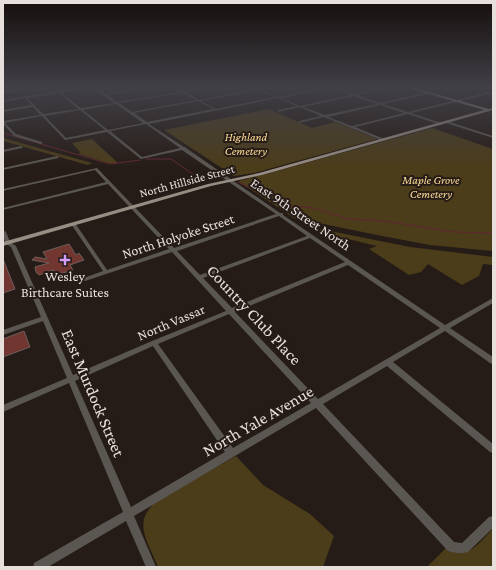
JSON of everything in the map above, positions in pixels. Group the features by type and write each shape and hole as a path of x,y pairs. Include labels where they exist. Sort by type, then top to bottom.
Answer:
{"main road":[{"name":"North Hillside Street","path":"5,243 230,180 260,174 475,115"}],"street":[{"path":"3,122 50,115"},
{"path":"87,115 141,158 184,148"},
{"name":"East 9th Street North","path":"134,115 281,214 493,361"},
{"path":"42,116 65,139 192,115"},
{"path":"320,115 383,140"},
{"path":"300,122 330,115"},
{"path":"352,127 401,115"},
{"path":"412,115 440,124"},
{"path":"3,122 15,135 40,142"},
{"path":"447,122 493,137"},
{"path":"487,135 493,133"},
{"path":"3,150 21,147"},
{"path":"3,169 57,157"},
{"name":"Country Club Place","path":"3,190 96,169 452,547 464,548 493,521"},
{"path":"3,209 109,183"},
{"name":"North Holyoke Street","path":"83,280 281,214"},
{"path":"73,224 106,272"},
{"name":"East Murdock Street","path":"3,232 5,243 13,246 151,567"},
{"path":"199,278 312,236"},
{"name":"North Vassar","path":"3,409 154,343 350,262"},
{"name":"North Yale Avenue","path":"38,567 493,300"},
{"path":"3,333 44,318"},
{"path":"154,343 231,454"},
{"path":"387,362 493,450"}],"green space":[{"name":"Highland Cemetery","path":"241,115 282,115 312,128 335,122 377,139 254,173 234,176 164,130"},
{"name":"Maple Grove Cemetery","path":"432,128 493,149 493,251 430,245 294,218 238,181 266,174"},
{"path":"3,138 92,163 88,165 3,141"},
{"path":"92,139 118,163 108,163 79,154 80,152 72,143"},
{"path":"320,229 410,247 493,257 493,265 483,264 479,276 462,285 428,264 421,272 409,275 369,249 377,246 319,232"},
{"path":"236,456 263,485 310,514 334,536 323,567 158,567 146,539 144,522 146,514 161,498"},
{"path":"493,529 493,567 427,567 446,548 454,552 467,552 477,545"}],"building":[{"name":"Wesley Birthcare Suites","path":"69,244 76,255 79,253 84,260 70,265 73,270 56,275 54,270 39,275 36,272 35,267 49,263 32,260 35,257 47,259 43,252"},
{"path":"3,259 15,289 3,293"},
{"path":"24,331 30,347 3,357 3,339"}],"waterway":[{"path":"3,133 110,164 140,160"},
{"path":"146,159 171,159 194,175"},
{"path":"238,182 284,205 314,208 348,219 384,221 454,232 493,233"}],"place":[{"name":"Wesley Birthcare Suites","path":"65,260"}]}
